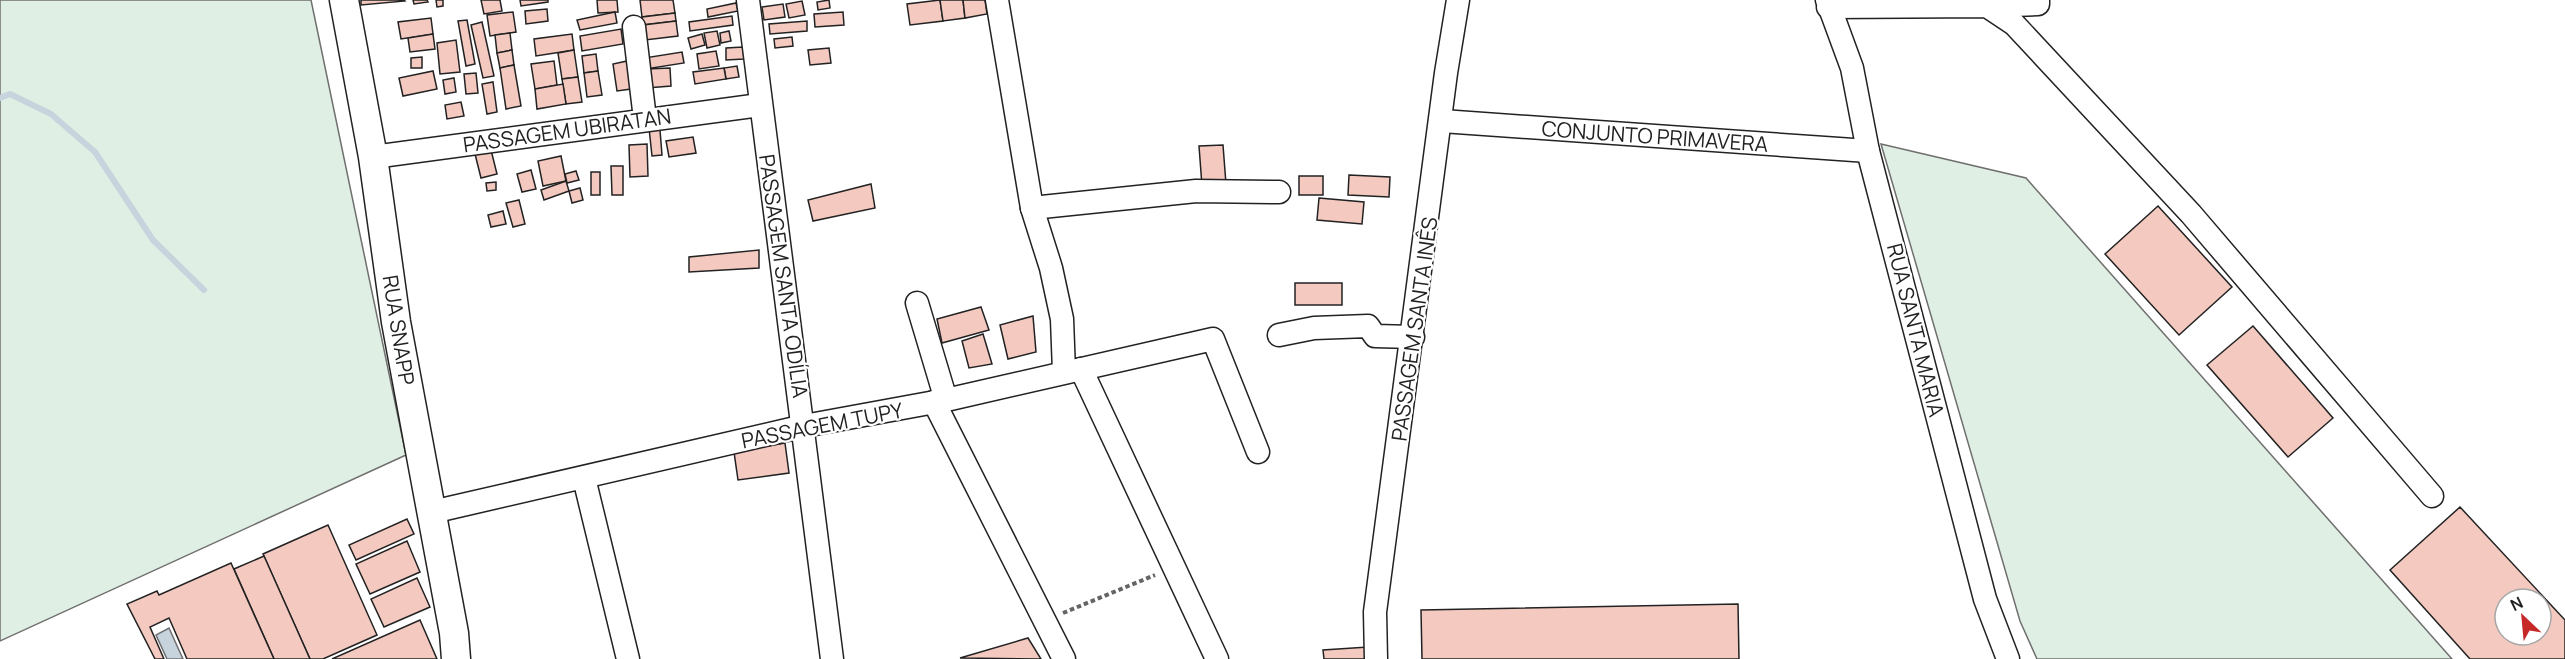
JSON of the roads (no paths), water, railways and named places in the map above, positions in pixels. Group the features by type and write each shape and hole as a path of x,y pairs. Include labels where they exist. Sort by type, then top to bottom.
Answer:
{"main road":[{"name":"RUA SNAPP","path":"344,0 373,157 396,321 454,633 456,659"}],"street":[{"name":"PASSAGEM SANTA ODÍLIA","path":"748,0 832,659"},
{"path":"997,0 1032,208 1051,268 1073,370 1174,567 1217,659"},
{"name":"PASSAGEM SANTA INÊS","path":"1376,659 1376,612 1442,121 1446,73 1458,0"},
{"path":"1828,3 2038,4 2038,0"},
{"name":"RUA SANTA MARIA","path":"1828,3 1852,68 1868,151 1985,599 2008,659"},
{"path":"1986,3 2014,24 2043,51 2192,214 2432,496"},
{"path":"634,27 645,119"},
{"name":"PASSAGEM UBIRATAN","path":"373,157 760,105"},
{"name":"CONJUNTO PRIMAVERA","path":"1442,121 1868,151"},
{"path":"1032,208 1196,190 1279,192"},
{"path":"918,303 940,401 1064,659"},
{"path":"1279,335 1314,328 1368,326 1375,336 1413,337"},
{"name":"PASSAGEM TUPY","path":"432,512 804,426 940,401 1213,339 1258,452"},
{"path":"584,478 628,659"}],"waterway":[{"path":"0,98 10,94 51,114 95,152 153,240 204,290"}]}
